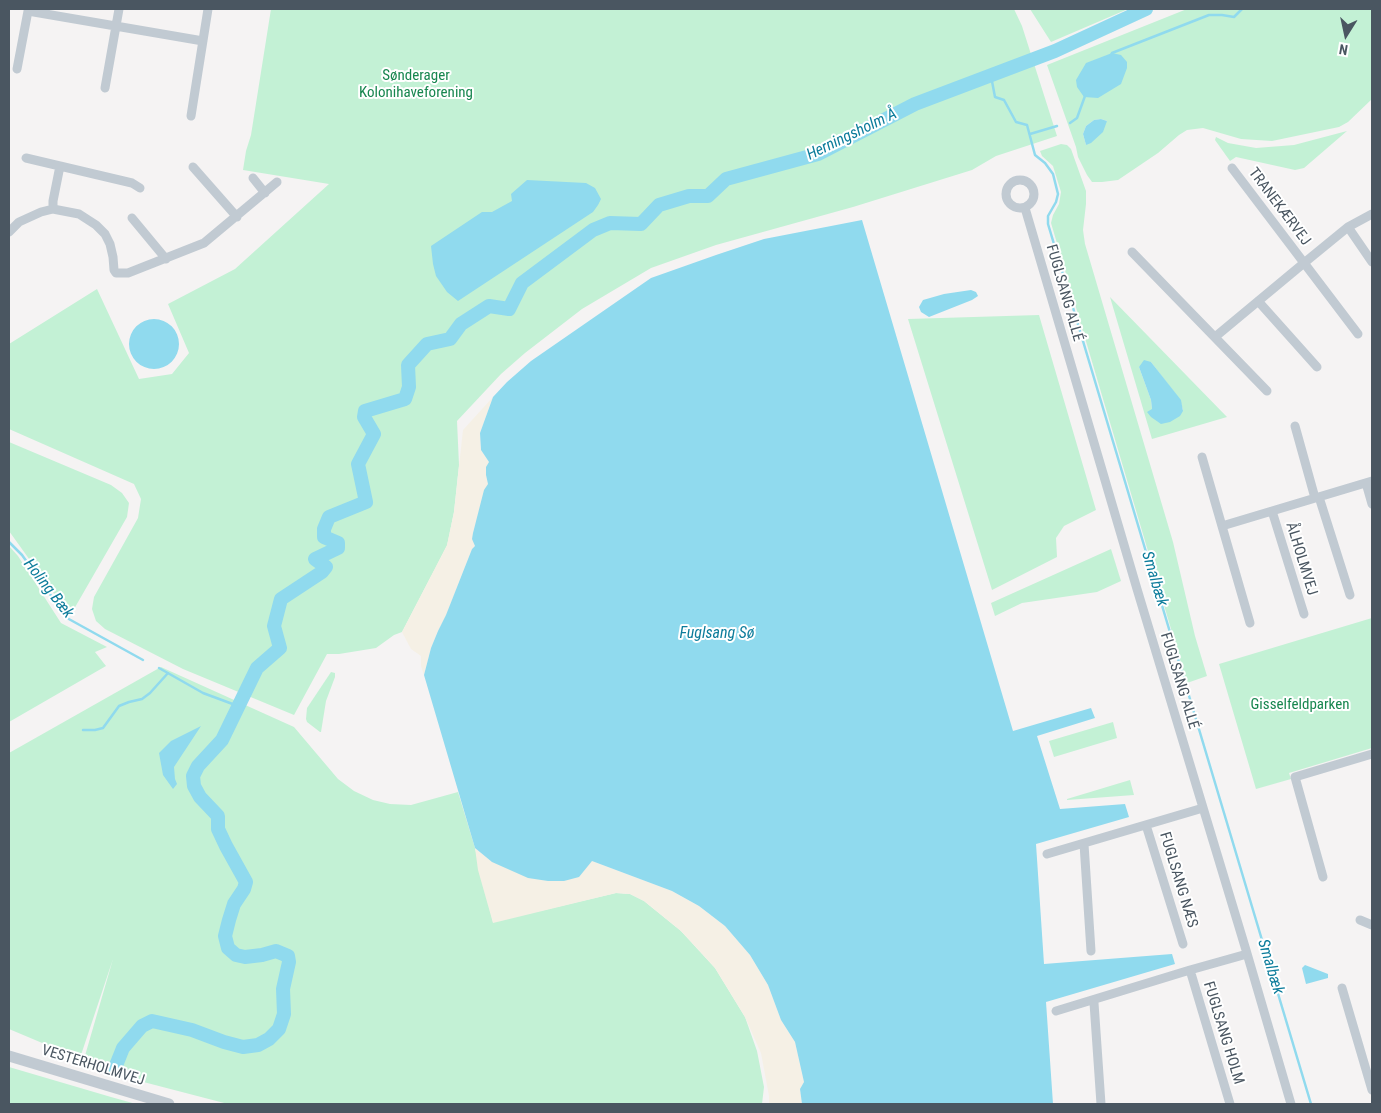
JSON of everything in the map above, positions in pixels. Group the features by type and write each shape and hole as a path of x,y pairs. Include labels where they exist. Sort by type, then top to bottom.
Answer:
{"street":[{"path":"105,88 119,9"},
{"path":"191,116 208,9"},
{"path":"17,69 28,10 203,41"},
{"path":"26,158 132,183 140,188"},
{"path":"53,209 60,166"},
{"path":"193,167 237,217"},
{"name":"TRANEKÆRVEJ","path":"1232,168 1358,334"},
{"path":"253,178 265,193"},
{"path":"9,232 19,222 30,216 53,209 79,214 105,234 114,257 114,270 116,273 128,273 204,243 277,182"},
{"name":"FUGLSANG ALLÉ","path":"1024,208 1291,1104"},
{"name":"TRANEKÆRVEJ","path":"1215,337 1348,228 1372,214"},
{"path":"132,218 166,258"},
{"path":"1348,228 1372,262"},
{"path":"1132,252 1267,391"},
{"path":"1258,301 1317,367"},
{"path":"1295,426 1350,595"},
{"path":"1202,457 1250,623"},
{"name":"ÅLHOLMVEJ","path":"1222,526 1369,482 1372,504"},
{"name":"ÅLHOLMVEJ","path":"1272,511 1304,614"},
{"path":"1322,876 1295,777 1372,754"},
{"name":"FUGLSANG NÆS","path":"1047,854 1203,808"},
{"name":"FUGLSANG NÆS","path":"1146,825 1183,944"},
{"path":"1084,844 1091,952"},
{"path":"1360,920 1372,925"},
{"name":"FUGLSANG HOLM","path":"1056,1011 1247,954"},
{"name":"FUGLSANG HOLM","path":"1190,970 1230,1104"},
{"path":"1342,988 1372,1090"},
{"path":"1093,1000 1101,1104"},
{"name":"VESTERHOLMVEJ","path":"9,1056 169,1104"}],"green space":[{"name":"Sønderager Kolonihaveforening","path":"271,9 1014,9 1022,26 1057,136 996,156 972,170 853,207 716,245 651,268 582,309 501,374 457,421 459,465 454,512 447,546 402,632 394,635 376,648 327,654 294,715 183,669 105,629 96,621 92,609 94,597 138,518 141,499 134,484 9,429 9,344 97,289 139,379 172,374 189,353 168,304 235,269 329,184 243,170 251,135"},
{"path":"1030,9 1128,9 1051,42"},
{"path":"1187,9 1372,9 1372,99 1348,122 1339,127 1272,141 1241,139 1203,128 1187,130 1158,153 1118,180 1092,182 1087,175 1078,157 1047,65","holes":["1101,119 1107,121 1086,145 1083,134 1086,126 1094,120"]},
{"path":"1347,131 1304,168 1295,170 1236,157 1230,161 1215,140 1216,137 1228,143 1256,148 1294,145"},
{"path":"1061,144 1067,145 1071,149 1086,191 1083,230 1085,244 1173,542 1195,636 1207,676 1187,683 1051,223 1059,204 1061,192 1053,166 1042,156 1040,151"},
{"path":"1110,297 1227,417 1152,439","holes":["1151,362 1180,400 1183,410 1152,409 1151,400 1139,367"]},
{"path":"1039,315 1096,510 1064,526 1056,538 1057,557 992,590 908,319"},
{"path":"9,442 111,485 122,493 129,503 127,517 70,616 9,531"},
{"path":"9,546 18,556 61,623 107,647 95,652 106,666 9,722"},
{"path":"1111,549 1121,581 1097,592 1022,603 995,616 991,603"},
{"name":"Gisselfeldparken","path":"1372,618 1372,748 1289,773 1291,779 1256,789 1219,664"},
{"path":"161,667 294,727 338,779 354,791 373,800 390,804 411,805 458,792 475,848 493,922 616,893 630,894 644,901 681,931 715,968 745,1017 757,1051 764,1087 762,1104 228,1104 82,1066 113,959 81,1055 47,1045 9,1029 9,753"},
{"path":"331,672 335,673 335,677 326,701 320,732 307,722 307,708"},
{"path":"1113,722 1117,738 1054,757 1049,741"},
{"path":"1130,780 1134,795 1067,800 1067,799"},
{"path":"9,1067 111,1097 136,1104 9,1104"}],"sand":[{"path":"493,397 480,433 481,450 489,462 486,468 488,484 473,533 475,546 472,549 446,616 431,648 424,675 421,666 421,656 411,649 402,632 447,545 454,512 463,430"},
{"path":"475,848 492,862 592,861 672,891 699,906 725,926 750,955 768,985 781,1020 795,1042 804,1082 800,1089 802,1104 769,1104 761,1053 745,1017 715,968 681,931 644,901 630,894 616,893 493,923 478,870"}],"water":[{"path":"1112,53 1121,55 1127,62 1127,68 1121,84 1098,98 1084,97 1077,87 1076,80 1086,63"},
{"path":"1101,119 1107,121 1103,132 1086,145 1083,134 1086,126 1094,120"},
{"path":"527,180 586,183 595,188 601,199 593,212 458,301 447,292 436,276 431,246 482,212 492,212 512,201 511,194"},
{"name":"Fuglsang Sø","path":"862,220 1013,731 1091,708 1095,718 1037,736 1060,809 1125,804 1129,817 1036,844 1044,964 1172,954 1175,964 1046,1002 1053,1104 802,1104 800,1089 804,1082 795,1042 781,1020 768,985 750,955 725,926 699,906 672,891 592,861 579,877 564,881 548,881 528,878 492,862 475,848 424,675 431,648 472,549 475,546 472,539 473,533 484,490 488,484 486,467 489,462 481,450 480,433 493,397 507,382 531,361 651,278 764,239"},
{"path":"971,290 976,292 978,296 929,317 921,312 919,307 923,300 944,294"},
{"path":"154,319 164,321 172,326 177,334 179,344 177,354 172,362 164,367 154,369 144,367 136,362 131,354 129,344 131,334 136,326 144,321"},
{"path":"1144,360 1151,362 1181,400 1183,411 1180,416 1170,422 1161,424 1147,412 1152,409 1151,400 1139,367"},
{"path":"201,726 174,767 177,784 173,789 163,775 159,753 171,741"},
{"path":"1305,965 1328,974 1328,978 1306,984 1302,968"}],"waterway":[{"name":"Herningsholm Å","path":"115,1068 123,1048 142,1026 152,1021 192,1030 243,1047 258,1045 269,1039 279,1029 284,1014 283,989 289,962 288,956 276,951 245,957 236,955 228,948 225,936 229,920 234,904 244,889 246,882 218,829 218,816 200,797 194,786 193,776 198,766 222,740 257,668 280,648 274,626 281,599 322,572 326,567 315,559 338,548 338,543 324,537 324,529 329,517 366,502 358,464 374,434 364,417 365,411 405,399 409,387 408,365 427,344 450,339 461,324 489,306 509,309 522,283 593,230 610,223 641,224 659,205 689,196 708,196 726,179 818,154 915,104 1055,51 1146,9"},
{"path":"1111,55 1209,15 1234,17 1242,9"},
{"name":"Smalbæk","path":"991,76 995,97 1004,100 1016,122 1027,125 1035,155 1045,163 1053,174 1058,194 1048,216 1048,224 1311,1104"},
{"path":"1070,123 1077,118 1085,96"},
{"path":"1030,134 1057,126"},
{"name":"Holing Bæk","path":"9,542 22,555 67,618 143,660"},
{"name":"Holing Bæk","path":"159,668 203,693 238,706"},
{"path":"83,730 103,728 119,706 142,699 168,673"}]}
